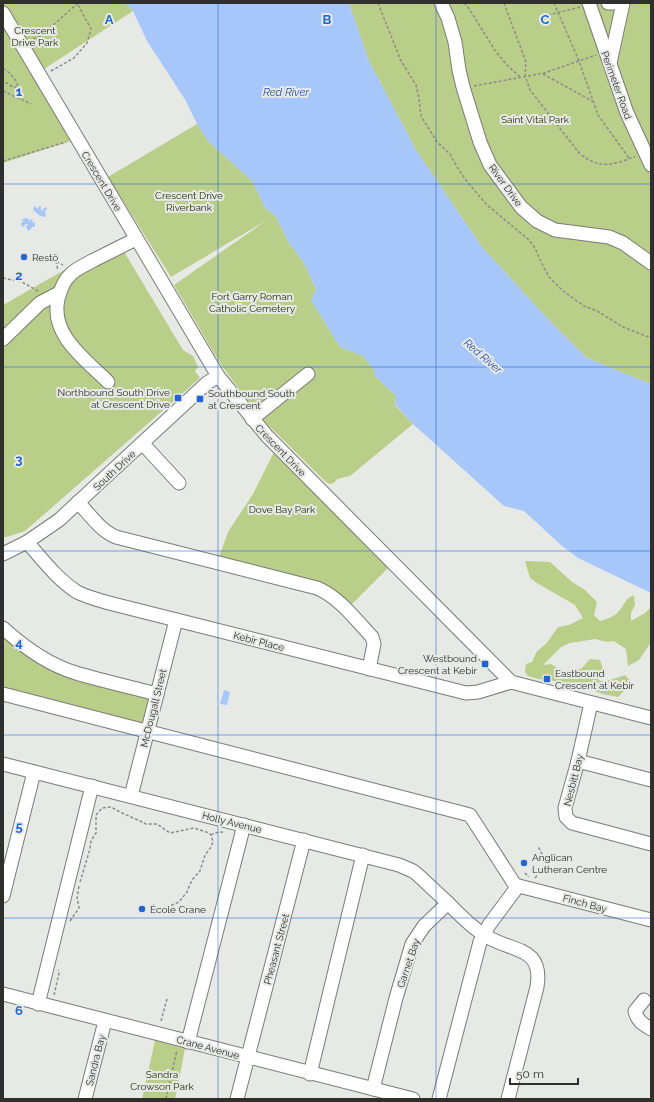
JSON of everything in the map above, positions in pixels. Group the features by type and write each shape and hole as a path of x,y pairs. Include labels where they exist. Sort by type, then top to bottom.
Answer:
{"street":[{"name":"River Drive","path":"441,3 448,18 455,42 463,87 480,142 490,166 521,208 537,222 555,230 609,238 623,243 651,263"},
{"path":"610,65 623,3"},
{"name":"Perimeter Road","path":"589,4 627,113 648,160"},
{"name":"Crescent Drive","path":"3,13 218,376 252,419 278,447 511,682"},
{"path":"3,338 40,303 55,295 70,275 79,268 136,239"},
{"path":"55,295 57,318 63,335 71,347 108,382"},
{"path":"252,419 308,374"},
{"name":"South Drive","path":"3,554 27,542 59,520 207,382 218,376"},
{"path":"142,444 179,483"},
{"path":"78,502 103,530 110,535 325,591 335,598 372,637 374,644 369,669"},
{"name":"Kebir Place","path":"27,542 59,578 77,592 89,598 466,693 478,692 511,682"},
{"name":"McDougall Street","path":"131,796 176,620"},
{"path":"3,628 30,650 50,662 69,670 157,694"},
{"path":"511,682 651,718"},
{"path":"3,694 470,815 515,885 518,886 483,934 480,942 439,1099"},
{"name":"Nesbitt Bay","path":"591,703 578,762 564,808 568,820 578,825 651,844"},
{"path":"578,762 651,780"},
{"name":"Holly Avenue","path":"3,764 399,865 413,871 448,903"},
{"path":"3,896 34,772"},
{"path":"38,1004 92,786"},
{"path":"184,1040 244,825"},
{"name":"Pheasant Street","path":"237,1099 304,840"},
{"path":"310,1074 363,855"},
{"name":"Finch Bay","path":"518,886 651,920"},
{"path":"448,903 483,934 497,942 525,952 532,957 537,964 539,971 537,987 508,1099"},
{"name":"Garnet Bay","path":"373,1089 396,998 412,944 424,926 448,903"},
{"name":"Crane Avenue","path":"3,994 310,1074 413,1099"},
{"path":"644,1000 635,1011 640,1022 651,1029"},
{"name":"Sandra Bay","path":"85,1099 105,1021"}],"path":[{"path":"33,39 41,36 78,3 91,29 87,43 74,58 40,77"},
{"path":"378,3 401,62 416,85 421,116 437,142 450,154 465,179 486,204 529,240 535,248 549,277 563,291 584,306 597,311 623,327 651,338"},
{"path":"464,3 496,52 520,77"},
{"path":"504,3 526,62 525,76 530,90 580,154 591,162 603,165 620,162 628,158 648,160"},
{"path":"554,3 580,61 598,115 628,158"},
{"path":"548,15 589,4"},
{"path":"463,87 542,74 605,52"},
{"path":"3,69 13,77 18,86 13,87 8,83 3,83"},
{"path":"542,74 594,102"},
{"path":"3,91 31,104"},
{"path":"3,161 77,139"},
{"path":"50,254 56,261 63,265 70,275"},
{"path":"3,278 22,282 55,295"},
{"path":"66,925 79,908 77,898 79,884 84,872 91,841 96,833 96,816 102,808 110,806 146,824 156,824 170,833 194,828 212,835 214,833 224,832 240,840"},
{"path":"161,908 165,908 179,902 187,892 192,880 200,870 205,855 211,847 212,835"},
{"path":"212,842 217,843"},
{"path":"525,873 533,880 547,867 538,846"},
{"path":"54,995 59,973 58,967"},
{"path":"161,1021 167,999"},
{"path":"166,1099 184,1040"}],"green space":[{"name":"Crescent Drive Park","path":"3,3 126,3 133,11 38,73 77,139 3,163"},
{"name":"Saint Vital Park","path":"349,3 651,3 651,384 587,358 547,318 482,247 416,150 368,59"},
{"name":"Fort Garry Roman Catholic Cemetery","path":"197,124 208,141 253,182 265,208 275,215 289,243 304,263 316,289 311,300 340,347 363,356 374,370 374,375 396,396 395,405 413,424 350,476 337,479 334,483 327,483 261,418 221,365 174,285 267,220 171,277 108,177"},
{"path":"117,240 183,350 193,356 198,367 195,371 200,378 25,531 3,538 3,305"},
{"name":"Dove Bay Park","path":"274,452 389,567 348,608 330,588 218,560 228,532 253,494"},
{"path":"525,561 550,562 572,582 585,590 597,602 594,615 600,621 610,618 616,614 626,600 634,595 635,605 631,613 631,621 645,613 651,607 651,642 639,660 628,666 626,649 614,641 607,642 595,639 570,643 561,647 543,665 551,664 564,672 571,673 582,668 590,659 600,660 603,669 598,680 604,682 625,675 632,683 618,697 602,694 588,688 562,682 538,679 528,676 525,672 526,664 532,662 537,651 546,644 558,627 569,625 583,618 575,605 530,578"},
{"path":"3,628 50,662 157,694 147,732 3,692"},
{"name":"Sandra Crowson Park","path":"156,1036 186,1044 175,1099 142,1099"}],"water":[{"name":"Red River","path":"126,3 349,3 368,59 416,150 482,247 547,318 587,358 651,384 651,593 578,558 561,545 524,511 504,506 413,424 395,404 396,396 374,375 374,370 363,356 340,347 311,300 316,289 304,263 289,243 275,215 265,208 253,182 208,141 197,124 186,101 147,41 133,11"},
{"path":"35,206 38,209 39,206 41,206 41,211 46,207 45,217 40,216 33,210"},
{"path":"25,218 29,219 29,222 31,219 33,220 32,222 35,223 35,227 32,227 28,231 26,227 28,224 23,227 21,226 21,223 24,221 21,220"},
{"path":"224,690 230,692 227,705 220,704"}],"place":[{"name":"Restö","path":"24,257"},
{"name":"Northbound South Drive at Crescent Drive","path":"178,398"},
{"name":"Southbound South at Crescent","path":"200,399"},
{"name":"Westbound Crescent at Kebir","path":"485,664"},
{"name":"Eastbound Crescent at Kebir","path":"547,679"},
{"name":"Anglican Lutheran Centre","path":"524,863"},
{"name":"École Crane","path":"142,909"}],"park label":[{"name":"Crescent Drive Riverbank","path":"189,200"}]}
